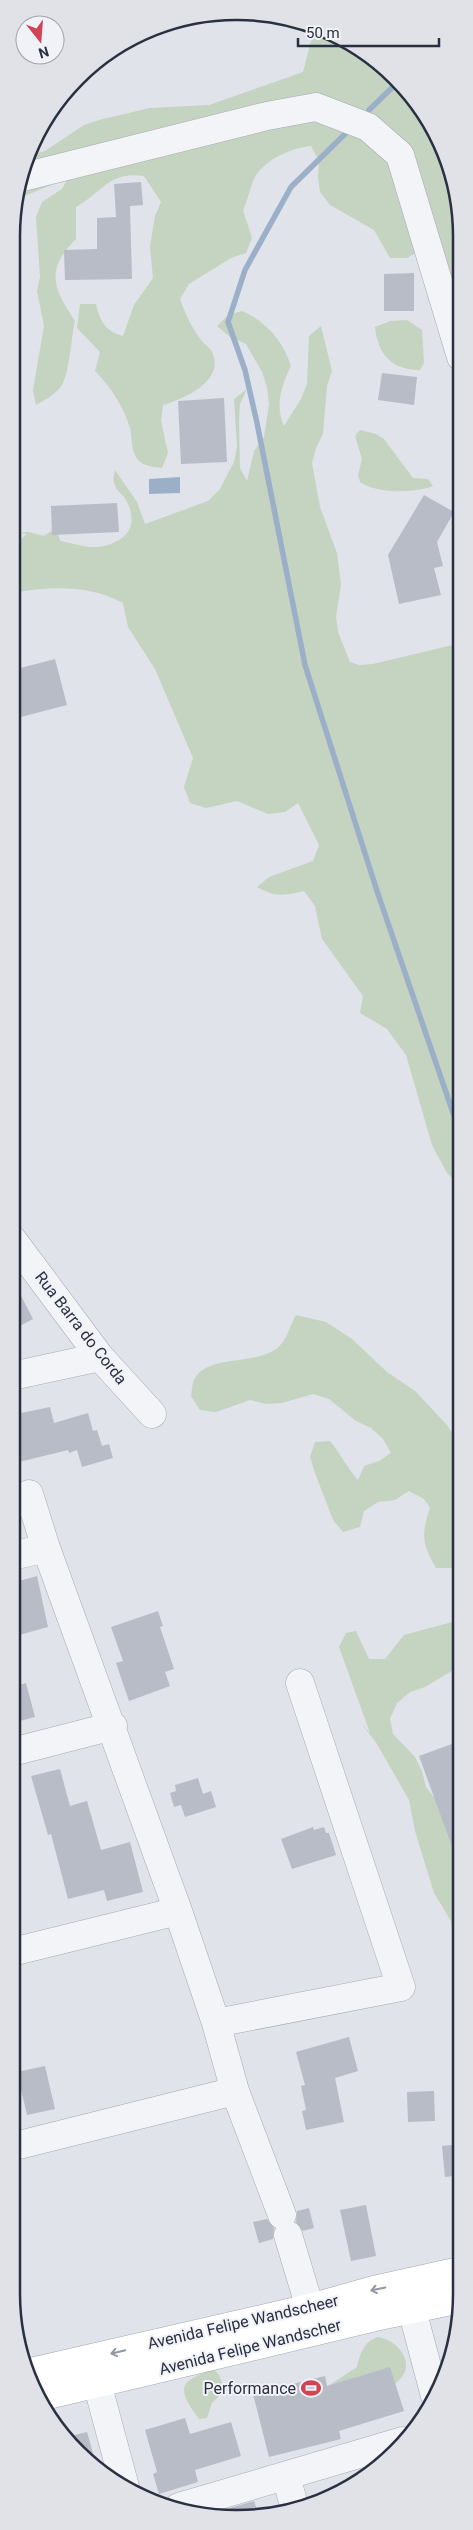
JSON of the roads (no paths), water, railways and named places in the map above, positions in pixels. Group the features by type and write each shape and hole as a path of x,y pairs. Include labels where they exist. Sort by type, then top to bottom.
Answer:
{"main road":[{"name":"Avenida Felipe Wandscheer","path":"34,2371 310,2308 374,2290 453,2273"},
{"name":"Avenida Felipe Wandscher","path":"46,2396 365,2319 453,2301"}],"street":[{"path":"28,177 267,116 316,107 368,127 400,155 453,331"},
{"name":"Rua Barra do Corda","path":"20,1250 100,1357 152,1414"},
{"path":"20,1374 100,1357"},
{"path":"30,1494 46,1548 113,1726 178,1911 216,2023 235,2091 285,2225 310,2308"},
{"path":"20,1554 46,1548"},
{"path":"216,2023 401,1987 300,1683"},
{"path":"20,1750 113,1726"},
{"path":"20,1950 178,1911"},
{"path":"20,2144 235,2091"},
{"path":"407,2283 412,2310 432,2386"},
{"path":"97,2383 123,2478"},
{"path":"188,2505 392,2444"},
{"path":"286,2476 293,2503"}],"water":[{"path":"180,477 180,493 149,494 149,479"}],"waterway":[{"path":"369,110 393,87"},
{"path":"346,133 291,187 245,270 228,322 245,370 257,423 305,665 377,891 453,1113"}],"place":[{"name":"Performance","path":"311,2388"}]}
